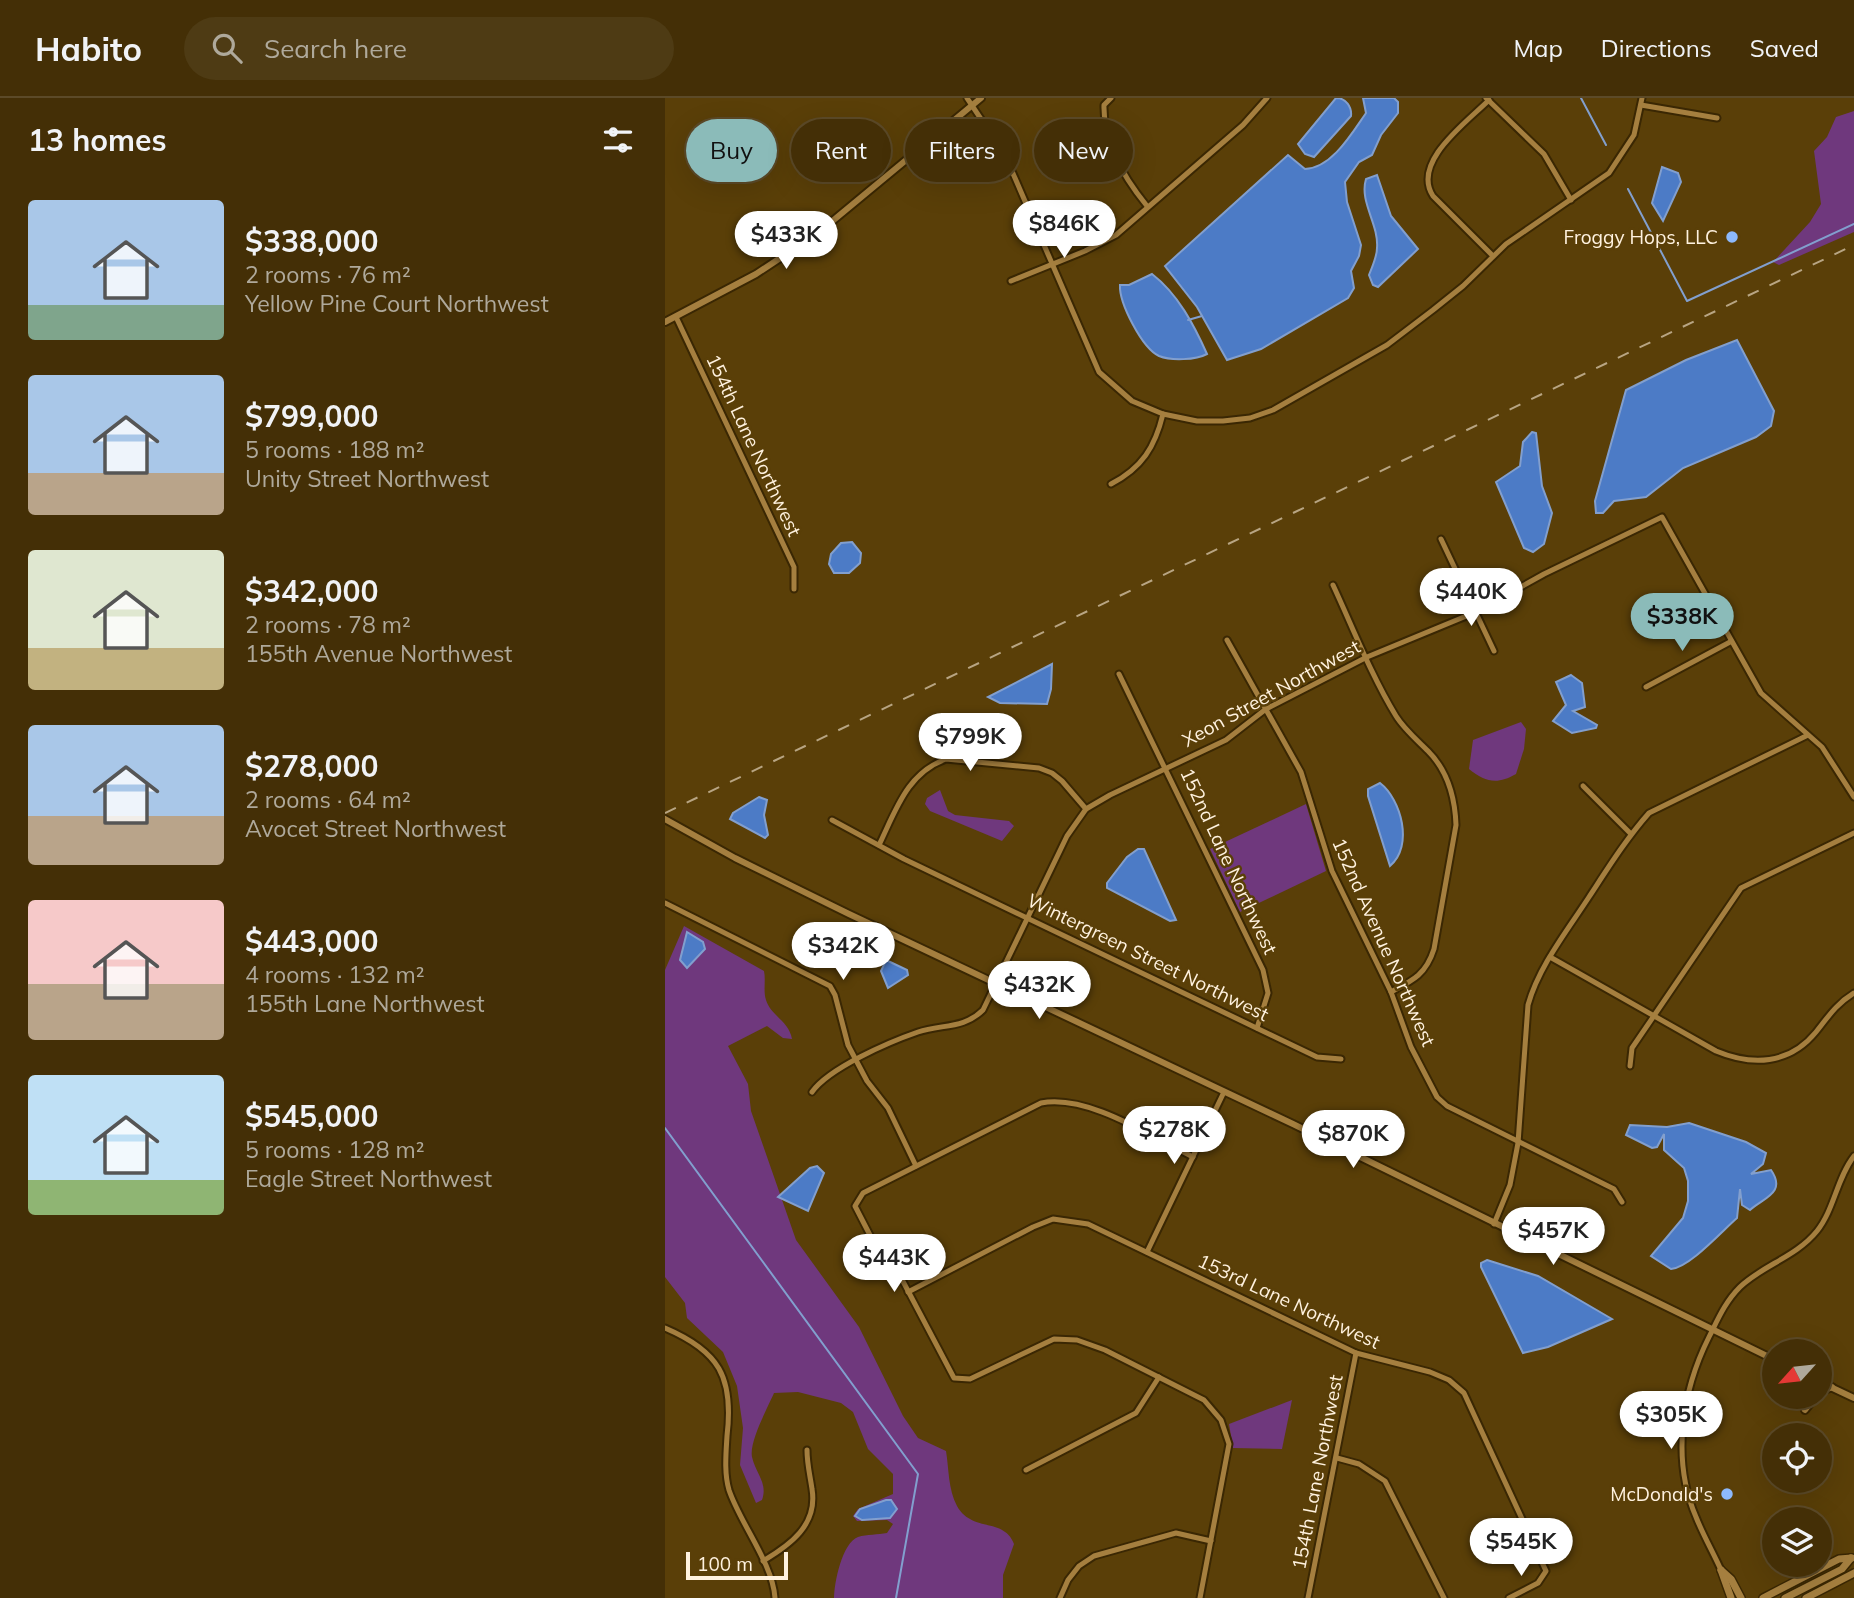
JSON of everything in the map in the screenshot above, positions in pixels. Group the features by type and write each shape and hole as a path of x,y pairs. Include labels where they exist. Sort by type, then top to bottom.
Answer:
{"main road":[{"path":"1763,1598 1839,1559 1853,1557"},
{"path":"1774,1598 1853,1557"},
{"path":"1786,1598 1842,1569 1853,1557"},
{"path":"1721,1570 1731,1598"},
{"path":"1721,1570 1731,1579 1741,1598"},
{"path":"1805,1598 1854,1573"}],"street":[{"path":"967,98 1005,155 1099,372 1132,401 1163,414 1197,421 1250,418 1273,410 1387,345 1463,286 1493,256 1539,219 1609,173 1635,135 1643,98"},
{"path":"665,322 755,274 818,233 981,98"},
{"path":"1111,98 1104,105 1104,123 1122,172 1147,206"},
{"path":"1011,281 1102,243 1243,125 1268,98"},
{"path":"1493,256 1433,195 1427,187 1426,174 1446,144 1488,99 1544,154 1571,200"},
{"path":"1641,105 1717,118"},
{"name":"154th Lane Northwest","path":"676,317 794,566 794,589"},
{"path":"1111,484 1128,475 1143,461 1156,443 1163,414"},
{"name":"Xeon Street Northwest","path":"812,1092 820,1081 856,1061 920,1032 955,1026 973,1019 983,1010 1071,828 1086,809 1226,740 1266,709 1367,657 1476,612 1544,574 1662,517 1730,642"},
{"path":"1441,539 1494,651"},
{"path":"1333,585 1397,719 1432,754 1441,769 1455,806 1455,824 1434,949 1427,969 1415,980 1391,992"},
{"name":"152nd Avenue Northwest","path":"1227,640 1301,772 1332,871 1391,992 1411,1047 1437,1097 1447,1106 1518,1143"},
{"path":"1646,687 1730,642 1761,693 1806,736 1822,747 1854,797"},
{"name":"152nd Lane Northwest","path":"1119,674 1263,970 1268,993 1257,1028"},
{"path":"1494,1224 1510,1185 1518,1143 1524,1025 1533,988 1550,957 1631,834 1649,813 1664,803 1806,736"},
{"path":"879,845 911,782 933,764 946,759 1039,768 1052,773 1086,809"},
{"path":"1583,786 1631,834"},
{"path":"665,819 735,858 1762,1354"},
{"name":"Wintergreen Street Northwest","path":"832,820 1317,1057 1341,1059"},
{"path":"1630,1066 1632,1048 1741,888 1769,872 1854,833"},
{"path":"665,903 680,907 830,986 835,995 843,1033 856,1061 888,1108 916,1166"},
{"path":"1550,957 1731,1057 1751,1062 1769,1060 1806,1043 1828,1014 1854,993"},
{"path":"1147,1252 1224,1092"},
{"path":"1193,1157 1086,1106 1059,1100 1041,1103 916,1166 863,1193 857,1202 860,1221 897,1270 955,1378 970,1379 1054,1339 1069,1339 1105,1350 1205,1400 1221,1420 1228,1437 1224,1479 1201,1598"},
{"path":"1518,1143 1614,1189 1622,1202"},
{"path":"1721,1570 1695,1516 1688,1493 1683,1440 1689,1384 1713,1330 1737,1290 1753,1276 1804,1245 1819,1229 1842,1172 1854,1156"},
{"name":"153rd Lane Northwest","path":"908,1292 1033,1227 1053,1219 1071,1219 1147,1252 1356,1353 1430,1372 1449,1380 1464,1393 1544,1564 1545,1576 1509,1598"},
{"path":"665,1328 705,1349 725,1378 729,1406 727,1481 763,1561 775,1598"},
{"name":"154th Lane Northwest","path":"1308,1598 1356,1353"},
{"path":"1026,1470 1136,1413 1159,1377"},
{"path":"1832,1387 1854,1398"},
{"path":"763,1561 795,1539 811,1516 813,1495 807,1450"},
{"path":"1337,1458 1359,1464 1385,1481 1444,1598"},
{"path":"1060,1598 1068,1580 1079,1566 1094,1556 1176,1533 1211,1541"}],"shaded area":[{"path":"1854,111 1854,232 1779,265 1773,262 1810,222 1821,204 1814,151 1827,137 1836,117"},
{"path":"1521,722 1526,729 1524,749 1516,774 1497,781 1480,777 1469,769 1473,740"},
{"path":"940,790 948,811 955,815 1009,821 1014,826 1002,841 930,811 925,804 927,798"},
{"path":"1306,804 1326,871 1240,912 1210,849"},
{"path":"684,926 764,971 768,1006 787,1028 792,1039 783,1038 767,1026 728,1046 748,1084 751,1111 796,1240 859,1327 903,1416 918,1438 946,1451 950,1486 957,1506 971,1520 1003,1530 1014,1544 1003,1575 1003,1598 834,1598 835,1583 847,1547 858,1537 887,1533 893,1524 887,1520 857,1521 853,1516 858,1509 893,1494 893,1474 868,1449 853,1412 841,1403 798,1392 774,1393 756,1434 752,1451 764,1488 762,1500 756,1503 740,1465 743,1428 737,1386 723,1352 687,1318 685,1303 665,1277 665,970"},
{"path":"1292,1400 1282,1449 1233,1448 1229,1424"}],"water":[{"path":"1336,98 1348,104 1351,116 1314,157 1305,154 1298,144"},
{"path":"1363,98 1394,98 1398,102 1398,113 1381,135 1372,155 1359,162 1345,182 1347,202 1361,245 1351,271 1354,288 1348,298 1261,349 1227,360 1197,307 1165,266 1288,155 1305,169 1324,163 1348,139 1366,113"},
{"path":"1662,167 1678,173 1681,182 1663,221 1652,203"},
{"path":"1377,175 1391,216 1418,249 1378,287 1373,285 1369,275 1376,255 1377,239 1365,196 1366,179"},
{"path":"1152,274 1177,300 1207,354 1190,359 1164,358 1152,351 1139,335 1123,303 1120,285 1129,285"},
{"path":"1737,340 1774,411 1771,426 1756,437 1683,468 1646,497 1614,501 1603,513 1596,513 1595,501 1626,390 1686,360"},
{"path":"1532,432 1536,433 1542,486 1552,513 1544,544 1533,552 1524,548 1496,482 1520,466 1523,442"},
{"path":"852,542 861,553 860,563 849,573 834,573 829,564 831,554 841,543"},
{"path":"1052,664 1051,689 1047,704 1000,703 988,697"},
{"path":"1571,675 1582,683 1585,707 1573,711 1597,725 1596,728 1572,733 1553,721 1566,705 1556,682"},
{"path":"1380,783 1394,800 1402,823 1402,847 1390,866 1368,796 1368,789"},
{"path":"759,797 767,800 764,815 768,835 765,838 730,819 733,813"},
{"path":"1138,849 1144,849 1176,920 1170,921 1107,888 1107,883 1127,857"},
{"path":"687,932 703,942 705,949 687,968 680,960"},
{"path":"886,960 907,970 908,975 888,988 881,971"},
{"path":"1689,1123 1746,1142 1766,1153 1763,1164 1751,1174 1771,1170 1776,1184 1771,1194 1750,1210 1742,1205 1740,1189 1737,1218 1696,1256 1671,1269 1651,1256 1683,1218 1688,1201 1688,1181 1684,1168 1664,1150 1664,1134 1657,1147 1652,1148 1626,1135 1630,1125 1667,1127"},
{"path":"817,1166 824,1173 808,1211 778,1197 810,1168"},
{"path":"1487,1260 1538,1276 1612,1319 1548,1347 1523,1353 1481,1267 1481,1263"},
{"path":"891,1500 897,1509 890,1518 862,1520 855,1516 860,1509"}],"waterway":[{"path":"1581,98 1606,145"},
{"path":"1628,189 1687,301 1854,224"},
{"path":"1188,320 1202,316"},
{"path":"665,1128 918,1474 896,1598"}],"railway":[{"path":"665,813 1854,245"}],"place":[{"name":"Froggy Hops, LLC","path":"1732,237"},
{"name":"McDonald's","path":"1727,1494"}]}
